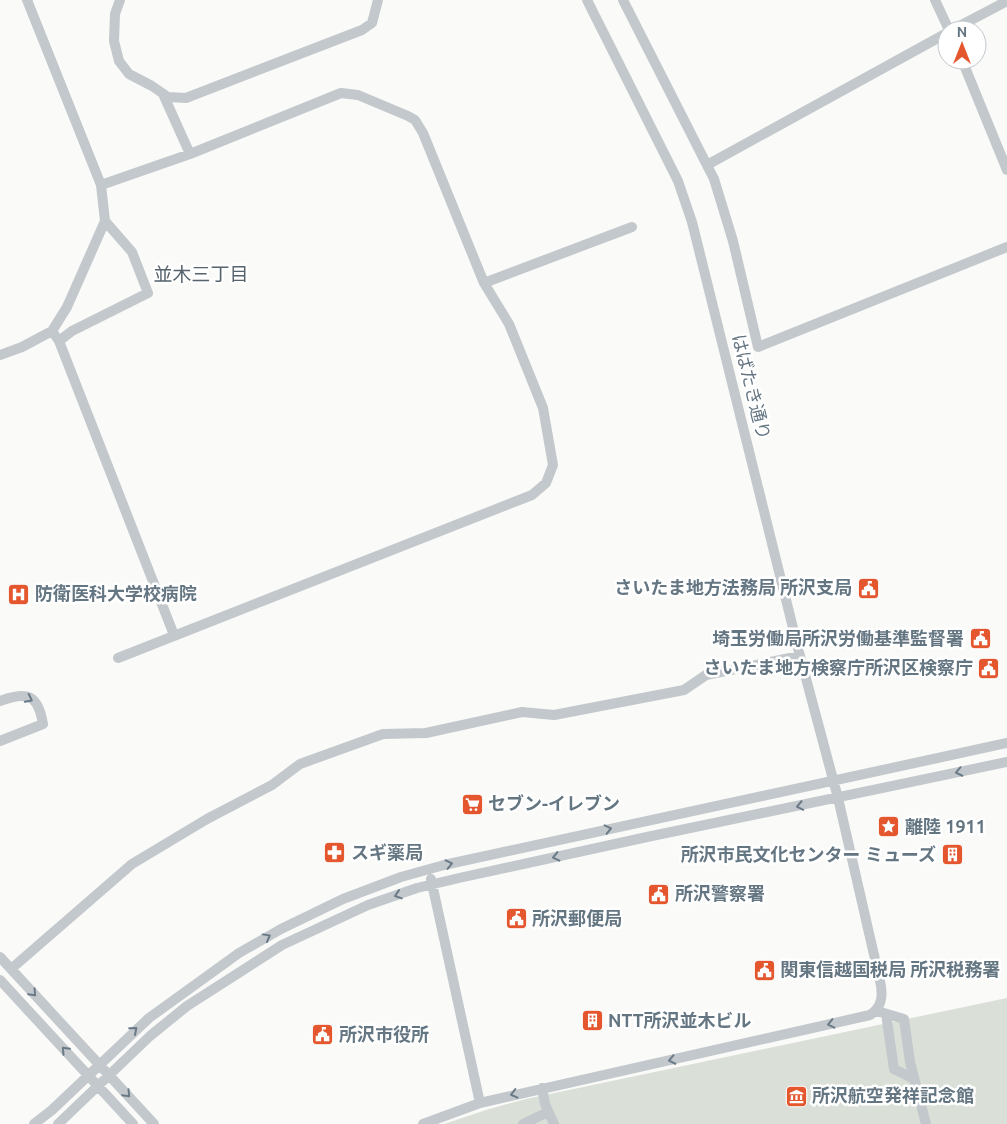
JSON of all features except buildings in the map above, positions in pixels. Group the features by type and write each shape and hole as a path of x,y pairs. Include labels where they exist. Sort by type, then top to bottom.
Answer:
{"street":[{"path":"0,355 22,347 52,330 67,307 105,221 101,185 27,0"},
{"path":"120,0 115,14 114,41 119,61 129,74 163,94 176,98 186,98 362,30 372,23 378,0"},
{"name":"はばたき通り","path":"587,0 678,181 692,222 800,656 838,798 882,989 882,1012 894,1070 914,1079"},
{"path":"623,0 714,179 733,241 758,347 1007,247"},
{"path":"935,0 944,20"},
{"path":"970,20 1007,1"},
{"path":"707,166 937,38"},
{"path":"966,70 1007,170"},
{"path":"163,94 190,154"},
{"path":"101,185 190,154 341,94 358,95 415,120 420,126 484,283 509,324 543,408 553,465 552,473 539,491 118,658"},
{"path":"59,341 72,331 148,294 132,252 105,221"},
{"path":"484,283 632,228"},
{"path":"52,330 59,341 174,635"},
{"path":"11,969 132,864 207,819 272,785 300,764 383,734 426,733 522,712 554,714 572,711 684,690 706,675 800,656"},
{"path":"0,701 17,695 31,698 40,706 43,724 0,741"},
{"path":"34,1124 89,1076 132,1032 169,1001 253,944 343,899 402,877 444,865 1007,743"},
{"path":"58,1124 166,1022 262,956 335,919 392,896 433,884 647,837 1007,762"},
{"path":"427,871 433,884 480,1102"},
{"path":"0,957 154,1124"},
{"path":"0,980 133,1124"},
{"path":"423,1124 480,1102 882,1012 904,1019 914,1079 926,1124"},
{"path":"542,1088 548,1112 554,1124"},
{"path":"523,1124 548,1112"}],"shaded area":[{"path":"1007,998 1007,1124 444,1124 526,1099"}],"place":[{"name":"さいたま地方法務局 所沢支局","path":"868,588"},
{"name":"防衛医科大学校病院","path":"19,594"},
{"name":"埼玉労働局所沢労働基準監督署","path":"980,639"},
{"name":"さいたま地方検察庁所沢区検察庁","path":"989,668"},
{"name":"セブン-イレブン","path":"472,804"},
{"name":"離陸 1911","path":"889,827"},
{"name":"スギ薬局","path":"335,853"},
{"name":"所沢市民文化センター ミューズ","path":"952,855"},
{"name":"所沢警察署","path":"659,894"},
{"name":"所沢郵便局","path":"516,919"},
{"name":"関東信越国税局 所沢税務署","path":"764,970"},
{"name":"NTT所沢並木ビル","path":"592,1021"},
{"name":"所沢市役所","path":"323,1035"},
{"name":"所沢航空発祥記念館","path":"796,1096"}],"district":[{"name":"並木三丁目","path":"201,274"}]}
